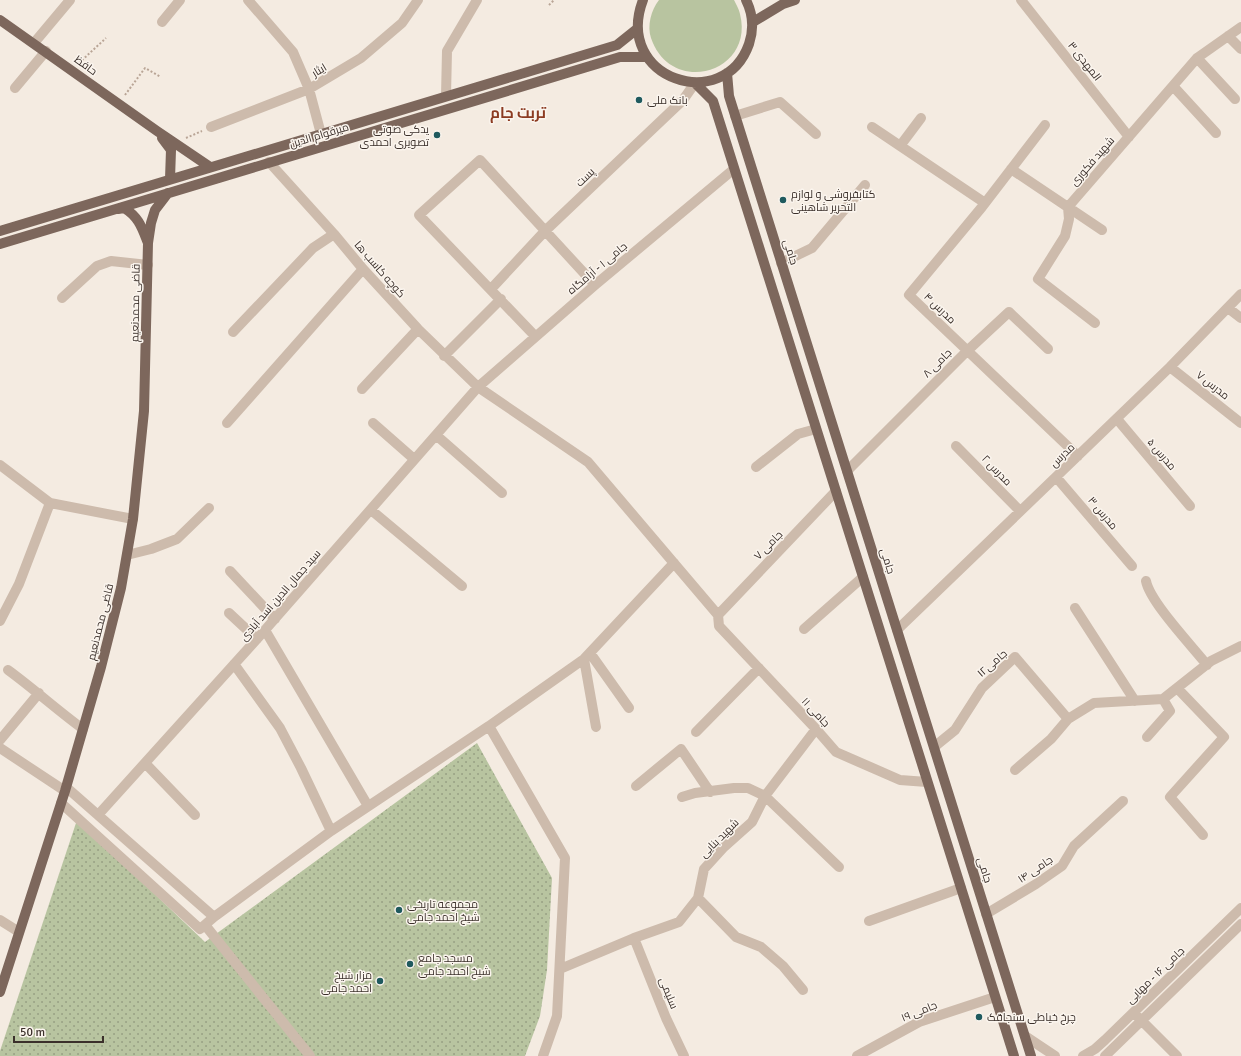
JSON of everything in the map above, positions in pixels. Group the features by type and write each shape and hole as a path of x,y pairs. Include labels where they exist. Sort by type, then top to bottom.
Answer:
{"main road":[{"path":"643,0 638,14 637,29 640,44 647,57 656,68 668,76 681,81 695,82 712,80 727,73 738,63 747,51 752,36 753,22 750,7 746,0"},
{"path":"753,22 783,4 795,0"},
{"name":"حافظ","path":"0,20 210,167"},
{"name":"میرقوام الدین","path":"0,231 617,45 637,29"},
{"name":"میرقوام الدین","path":"0,244 620,57 647,57"},
{"name":"جامی","path":"727,73 729,96 735,116 1031,1056"},
{"path":"695,82 713,101 1014,1056"},
{"path":"384,115 380,119 380,123 385,127"},
{"path":"352,124 356,131 354,137"},
{"path":"157,131 171,150 170,179"},
{"name":"قاضی محمدنعیم","path":"0,992 61,803 103,660 121,588 133,520 144,411 148,243 151,223 155,210 168,193"},
{"name":"قاضی محمدنعیم","path":"112,209 124,208 134,214 142,226 148,243"},
{"path":"882,637 897,630"},
{"path":"942,828 948,830 954,829 958,824"},
{"path":"951,858 956,853 962,852 968,855"}],"street":[{"path":"34,43 70,0"},
{"path":"162,22 180,0"},
{"path":"248,0 293,52 309,89 321,134"},
{"name":"ایثار","path":"211,127 309,89 361,58 402,23 418,0"},
{"path":"446,96 447,51 477,0"},
{"name":"المهدی ۳","path":"1022,0 1129,136"},
{"name":"شهید فکوری","path":"1068,207 1197,58 1241,27"},
{"path":"1228,36 1241,49"},
{"path":"15,88 46,52"},
{"path":"1197,58 1236,99"},
{"name":"پست","path":"491,289 545,231 683,100 695,82"},
{"path":"1173,86 1216,133"},
{"path":"735,116 780,102 816,134"},
{"path":"900,146 921,118"},
{"name":"مدرس ۴","path":"1045,126 985,203 908,295 1078,456"},
{"path":"872,127 985,203"},
{"path":"536,336 419,215 480,160 595,284"},
{"name":"کوچه کاسب ها","path":"269,162 334,234 363,269 444,356 478,387 588,462 674,563"},
{"name":"جامی ۱ - آرامگاه","path":"478,387 595,284 734,169"},
{"path":"1011,169 1102,230"},
{"path":"782,263 812,248 865,185"},
{"path":"1068,207 1069,219 1065,236 1038,279 1095,323"},
{"path":"233,332 313,248 334,234"},
{"path":"62,298 97,266 111,261 148,265"},
{"path":"227,423 363,269"},
{"name":"مدرس","path":"897,630 1170,367 1241,294"},
{"path":"444,356 501,299"},
{"path":"1228,308 1241,318"},
{"name":"جامی ۸","path":"847,471 967,351 1009,312 1048,349"},
{"path":"362,389 418,329"},
{"name":"مدرس ۷","path":"1170,367 1241,423"},
{"name":"سید جمال الدین اسد آبادی","path":"98,815 275,619 478,387"},
{"name":"مدرس ۵","path":"1116,419 1190,506"},
{"path":"373,423 414,459"},
{"path":"756,467 798,434 816,429"},
{"path":"436,435 502,494"},
{"name":"مدرس ۲","path":"956,446 1020,511"},
{"path":"0,466 50,503 133,520"},
{"name":"مدرس ۳","path":"1056,476 1132,566"},
{"name":"جامی ۷","path":"718,615 836,491"},
{"path":"0,621 20,584 50,503"},
{"path":"127,555 151,549 177,539 209,508"},
{"path":"370,510 462,586"},
{"path":"202,927 331,831 489,726 587,656 674,563"},
{"name":"جامی ۱۱","path":"674,563 718,615 719,626 836,752 900,780 927,782"},
{"path":"230,571 275,619"},
{"path":"804,629 863,577"},
{"path":"1146,581 1148,588 1162,609 1207,665"},
{"path":"1075,608 1135,701"},
{"path":"229,613 257,639"},
{"path":"265,630 368,806"},
{"path":"1015,770 1051,739 1068,719 1094,703 1163,699 1212,661 1241,646"},
{"path":"587,656 629,708"},
{"path":"587,656 596,727"},
{"name":"جامی۱۲","path":"934,747 955,730 982,688 1015,656 1068,719"},
{"path":"234,664 280,728 331,831"},
{"path":"696,732 759,668"},
{"path":"8,670 83,729"},
{"path":"1177,688 1224,737 1170,797 1203,835"},
{"path":"0,740 39,693"},
{"path":"1147,737 1170,711 1163,699"},
{"path":"489,726 565,858 557,1016 543,1056"},
{"name":"شهید بنایی","path":"560,969 634,938 679,922 698,898 704,869 752,822 765,796 816,729"},
{"path":"0,748 65,789 98,815 214,917"},
{"path":"636,786 681,748 710,792"},
{"path":"145,763 194,815"},
{"path":"682,797 696,793 734,788 748,788 765,796 839,867"},
{"name":"جامی ۱۴","path":"986,914 1036,884 1062,866 1074,846 1123,802"},
{"path":"61,803 202,927 310,1056"},
{"path":"869,921 961,888"},
{"path":"698,898 736,937 761,947 783,966 803,990"},
{"name":"جامی ۱۶ - مهایی","path":"1083,1056 1095,1049 1241,908"},
{"path":"0,920 20,932"},
{"path":"1105,1056 1241,924"},
{"name":"سلیمی","path":"634,938 666,1018 684,1056"},
{"name":"جامی ۱۹","path":"857,1056 919,1022 995,997"},
{"path":"1134,1012 1177,1056"},
{"path":"1024,1036 1056,1056"}],"path":[{"path":"549,5 554,0"},
{"path":"72,70 106,38"},
{"path":"118,103 144,68 162,77"},
{"path":"174,143 211,127"}],"green space":[{"path":"659,0 734,0 740,14 741,34 735,51 724,63 709,70 692,72 675,67 661,56 651,38 649,28 650,18"},
{"name":"مجموعه تاریخی شیخ احمد جامی","path":"477,743 552,878 547,970 540,1016 525,1056 0,1056 0,1051 77,820 205,942"}],"place":[{"name":"بانک ملی","path":"639,100"},
{"name":"یدکی صوتی تصویری احمدی","path":"437,135"},
{"name":"کتابفروشی و لوازم التحریر شاهینی","path":"783,200"},
{"name":"مجموعه تاریخی شیخ احمد جامی","path":"399,910"},
{"name":"مسجد جامع شیخ احمد جامی","path":"410,964"},
{"name":"مزار شیخ احمد جامی","path":"380,981"},
{"name":"چرخ خیاطی سنجاقک","path":"979,1017"}],"district":[{"name":"تربت جام","path":"518,113"}]}
